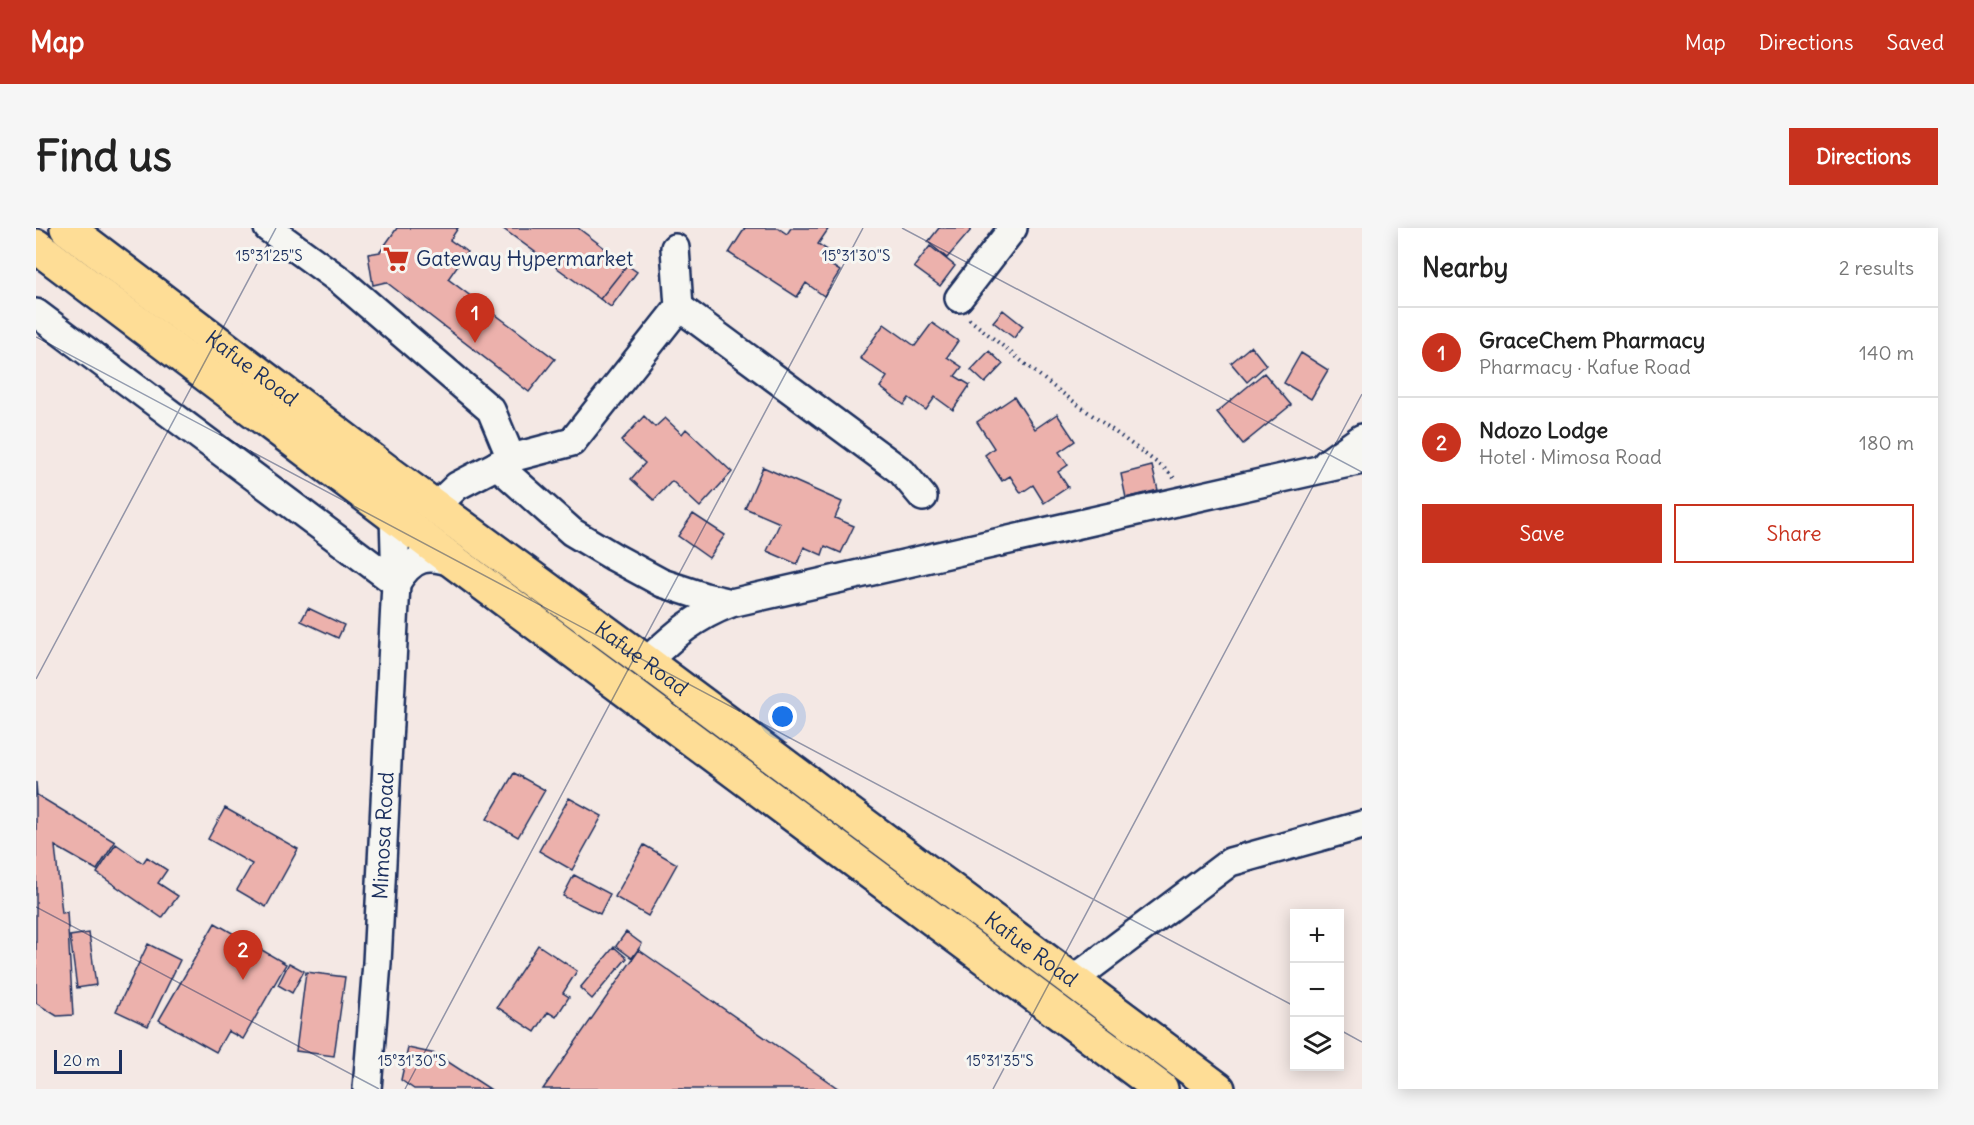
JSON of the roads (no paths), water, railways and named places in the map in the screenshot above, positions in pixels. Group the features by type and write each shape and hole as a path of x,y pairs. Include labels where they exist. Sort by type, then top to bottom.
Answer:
{"highway":[{"name":"Kafue Road","path":"67,228 435,507 1218,1089"},
{"name":"Kafue Road","path":"36,246 457,564 1161,1089"}],"street":[{"path":"268,228 341,281 491,410 504,461 572,532 662,583 731,603"},
{"path":"958,298 1013,228"},
{"path":"435,507 457,486 504,461 572,442 679,307 675,248"},
{"path":"679,307 902,472 923,496"},
{"path":"36,313 396,584 406,568 421,559 439,557 457,564"},
{"path":"1316,470 1362,438"},
{"path":"646,662 681,629 714,609 731,603 1362,460"},
{"name":"Mimosa Road","path":"367,1089 377,963 396,584 394,516"},
{"path":"1073,980 1230,862 1362,825"}],"place":[{"name":"Gateway Hypermarket","path":"396,259"},
{"name":"GraceChem Pharmacy","path":"475,343"},
{"name":"Ndozo Lodge","path":"243,980"}]}
